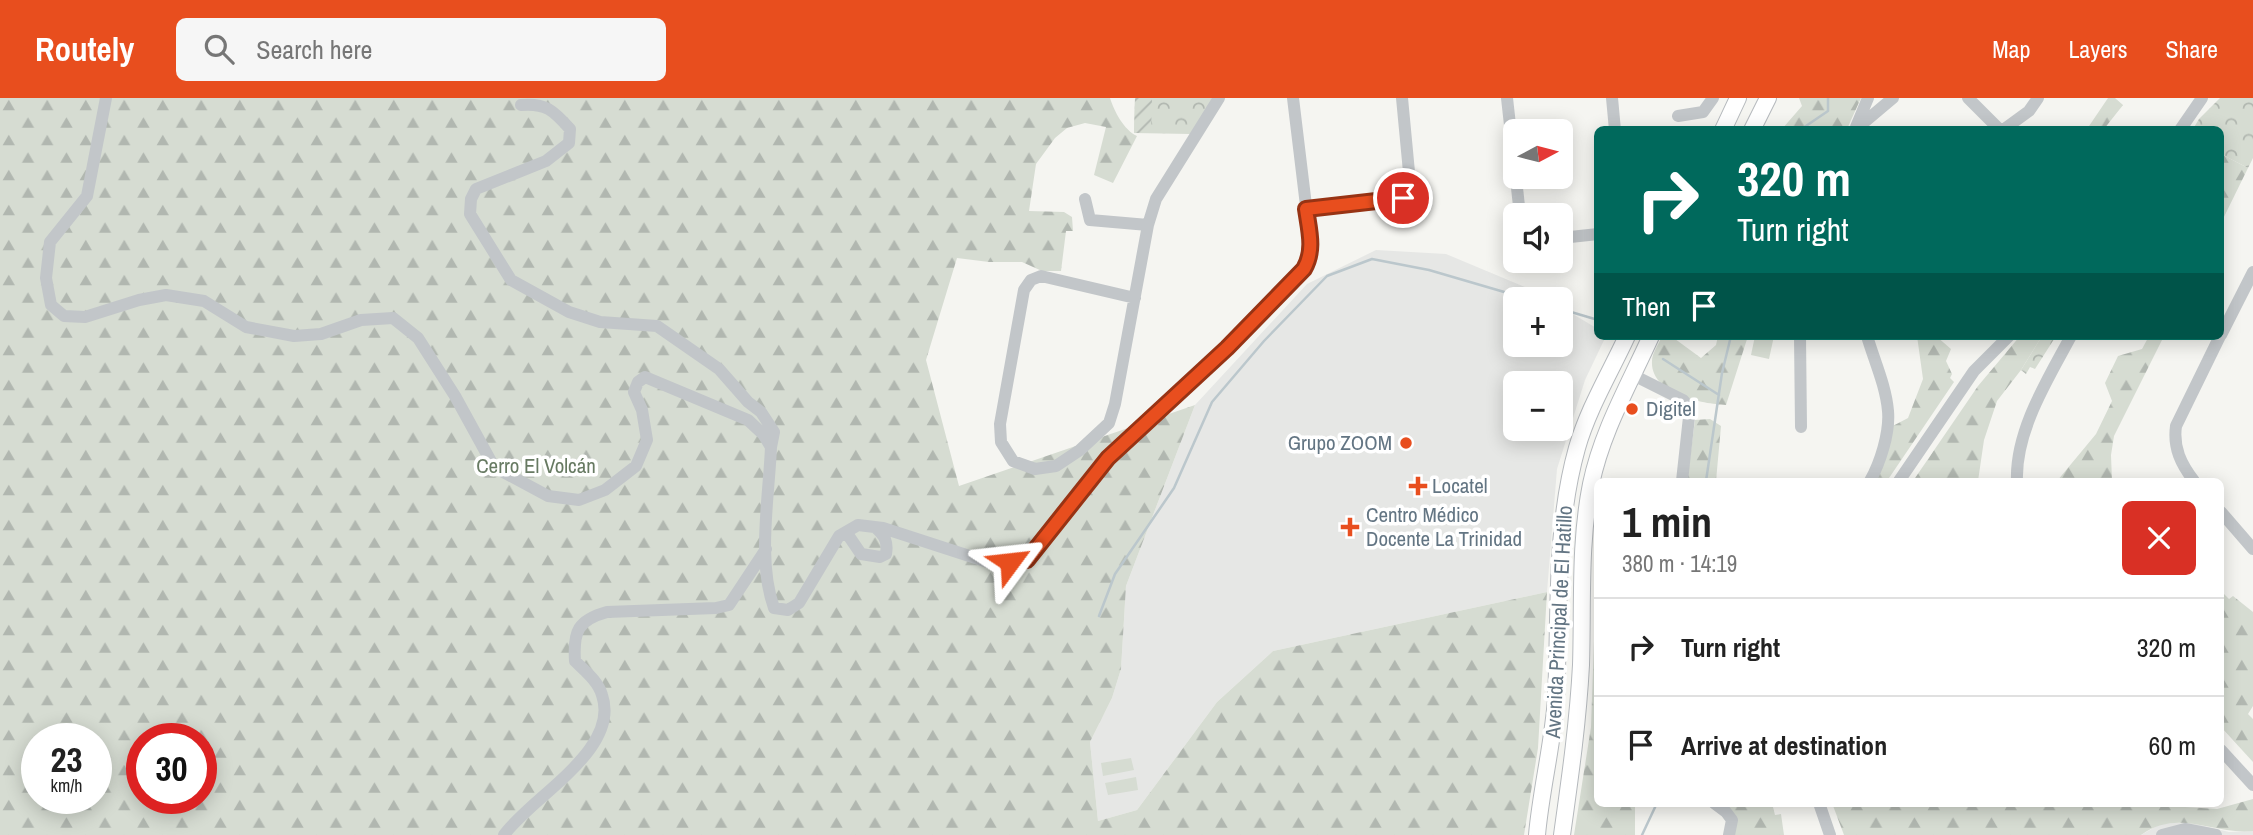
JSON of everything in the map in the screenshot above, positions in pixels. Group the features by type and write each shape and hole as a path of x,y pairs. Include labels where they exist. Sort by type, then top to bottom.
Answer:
{"main road":[{"path":"1725,126 1738,98"},
{"path":"1754,126 1768,98"},
{"name":"Avenida Principal de El Hatillo","path":"1537,835 1556,698 1559,557 1565,502 1578,446 1600,390 1625,340"},
{"name":"Avenida Principal de El Hatillo","path":"1562,835 1577,727 1584,528 1598,458 1607,430 1649,340"}],"street":[{"path":"106,98 87,196 50,242 46,278 51,305 64,316 85,317 139,300 166,295 204,301 246,327 294,336 321,334 361,320 393,318 418,338 455,396 494,467 548,496 579,500 605,490 636,466 647,440 642,410 634,392 638,382 645,377 748,420 763,434 771,447"},
{"path":"1135,298 1041,276 1031,280 1024,290 1000,424 1001,442 1013,461 1035,469 1056,466 1080,450 1108,423 1115,404 1135,298 1148,225 1156,199 1219,98"},
{"path":"521,105 538,104 557,115 570,129 569,143 546,160 476,189 471,200 470,214 511,281 569,312 600,322 657,326 719,369 748,402 761,412 774,432 766,549 768,592 774,608 788,610 799,603 839,536 858,525 876,527 994,564 1027,560 1108,458 1227,348 1304,269 1311,247 1293,98"},
{"path":"1306,209 1403,198 1411,192 1402,98"},
{"path":"1507,98 1519,203"},
{"path":"1612,98 1615,126"},
{"path":"1678,116 1703,112 1713,98"},
{"path":"1857,126 1868,98"},
{"path":"1860,126 1893,98"},
{"path":"1968,98 1998,126"},
{"path":"2008,126 2029,111 2038,98"},
{"path":"2182,126 2202,98"},
{"path":"1085,199 1090,220 1148,225"},
{"path":"1573,237 1594,234"},
{"path":"2224,330 2253,272"},
{"path":"1800,340 1801,428"},
{"path":"1868,340 1889,415 1881,451 1871,478"},
{"path":"1901,478 1974,371 2006,340"},
{"path":"2017,478 2017,462 2024,429 2069,340"},
{"path":"2192,478 2179,459 2176,426 2219,340"},
{"path":"1632,376 1690,408 1682,478"},
{"path":"2224,515 2253,549"},
{"path":"846,532 861,555 880,557 886,554 887,545 884,535 876,527"},
{"path":"504,835 514,820 570,772 598,739 605,713 602,695 593,680 575,661 574,644 580,627 590,617 607,612 716,608 729,605 766,549"},
{"path":"2224,753 2253,785"},
{"path":"1720,807 1732,820 1729,835"},
{"path":"1820,807 1830,835"},
{"path":"2162,835 2185,829 2216,835"}],"shaded area":[{"name":"Centro Médico Docente La Trinidad","path":"1376,250 1446,254 1525,287 1503,287 1503,357 1573,357 1573,314 1594,327 1594,340 1604,340 1585,380 1573,418 1573,371 1503,371 1503,441 1566,441 1557,469 1547,592 1273,651 1217,702 1137,810 1098,821 1090,742 1112,698 1121,669 1126,586 1195,405 1307,284"},
{"path":"2162,823 2192,823 2229,832 2253,831 2253,835 2141,835"}],"green space":[{"name":"Cerro El Volcán","path":"0,98 1110,98 1120,120 1137,136 1113,183 1094,175 1106,127 1085,123 1067,128 1055,138 1036,164 1029,211 1064,212 1072,217 1073,231 1066,231 1061,271 1042,271 1022,262 957,258 926,360 959,486 1195,405 1126,586 1121,669 1112,698 1090,742 1098,821 1137,810 1217,702 1273,651 1547,592 1538,748 1524,835 0,835"},
{"path":"1135,98 1218,98 1190,134 1134,133"},
{"path":"1135,98 1152,98 1151,133 1134,133"},
{"path":"1799,98 1861,98 1848,126 1785,126 1802,106"},
{"path":"2108,98 2115,98 2123,105 2106,126 2089,126"},
{"path":"2220,98 2253,98 2253,158 2248,168 2224,156 2224,126 2195,126"},
{"path":"2224,156 2248,168 2224,217"},
{"path":"1660,340 1676,340 1701,358 1716,345 1717,340 1747,340 1726,405 1692,399 1668,389 1659,382 1654,372 1654,352"},
{"path":"1754,340 1773,340 1769,359 1751,355"},
{"path":"1918,340 1941,340 1951,349 1946,361 1952,374 1950,378 1954,382 1889,478 1871,478 1887,429 1908,418 1923,379"},
{"path":"2017,340 2040,340 1997,401 1984,440 1978,478 1915,478 1978,386"},
{"path":"2040,340 2053,340 2035,369 2030,367 2026,374 2021,370"},
{"path":"2147,340 2162,340 2114,436 2112,478 2059,478 2096,434 2112,401 2105,383 2118,356 2142,349"},
{"path":"1710,419 1721,426 1716,478 1687,478 1695,420"},
{"path":"2224,594 2229,599 2233,596 2253,612 2253,706 2248,714 2253,719 2253,762 2224,730"},
{"path":"1594,641 1594,807 1635,807 1635,835 1574,835 1591,727"},
{"path":"1131,758 1134,770 1103,776 1101,763"},
{"path":"1136,777 1138,790 1108,795 1105,783"},
{"path":"2253,799 2253,831 2223,830 2183,823 2155,827 2141,835 1844,835 1834,807 2185,807 2217,809"},
{"path":"1724,807 1773,807 1775,815 1781,814 1784,835 1734,835"}],"waterway":[{"path":"1806,126 1828,111 1828,98"},
{"path":"1099,616 1115,574 1174,488 1212,402 1264,341 1327,276 1372,259 1429,270 1503,292"},
{"path":"1573,313 1594,319"},
{"path":"1706,478 1722,373 1730,340"},
{"path":"1663,359 1719,395"},
{"path":"1642,835 1655,807"}],"place":[{"name":"Digitel","path":"1632,409"},
{"name":"Grupo ZOOM","path":"1406,443"},
{"name":"Locatel","path":"1418,486"},
{"name":"Centro Médico Docente La Trinidad","path":"1350,527"}],"route":[{"path":"1010,562 1027,560 1108,458 1227,348 1304,269 1311,247 1306,209 1403,198"}]}
